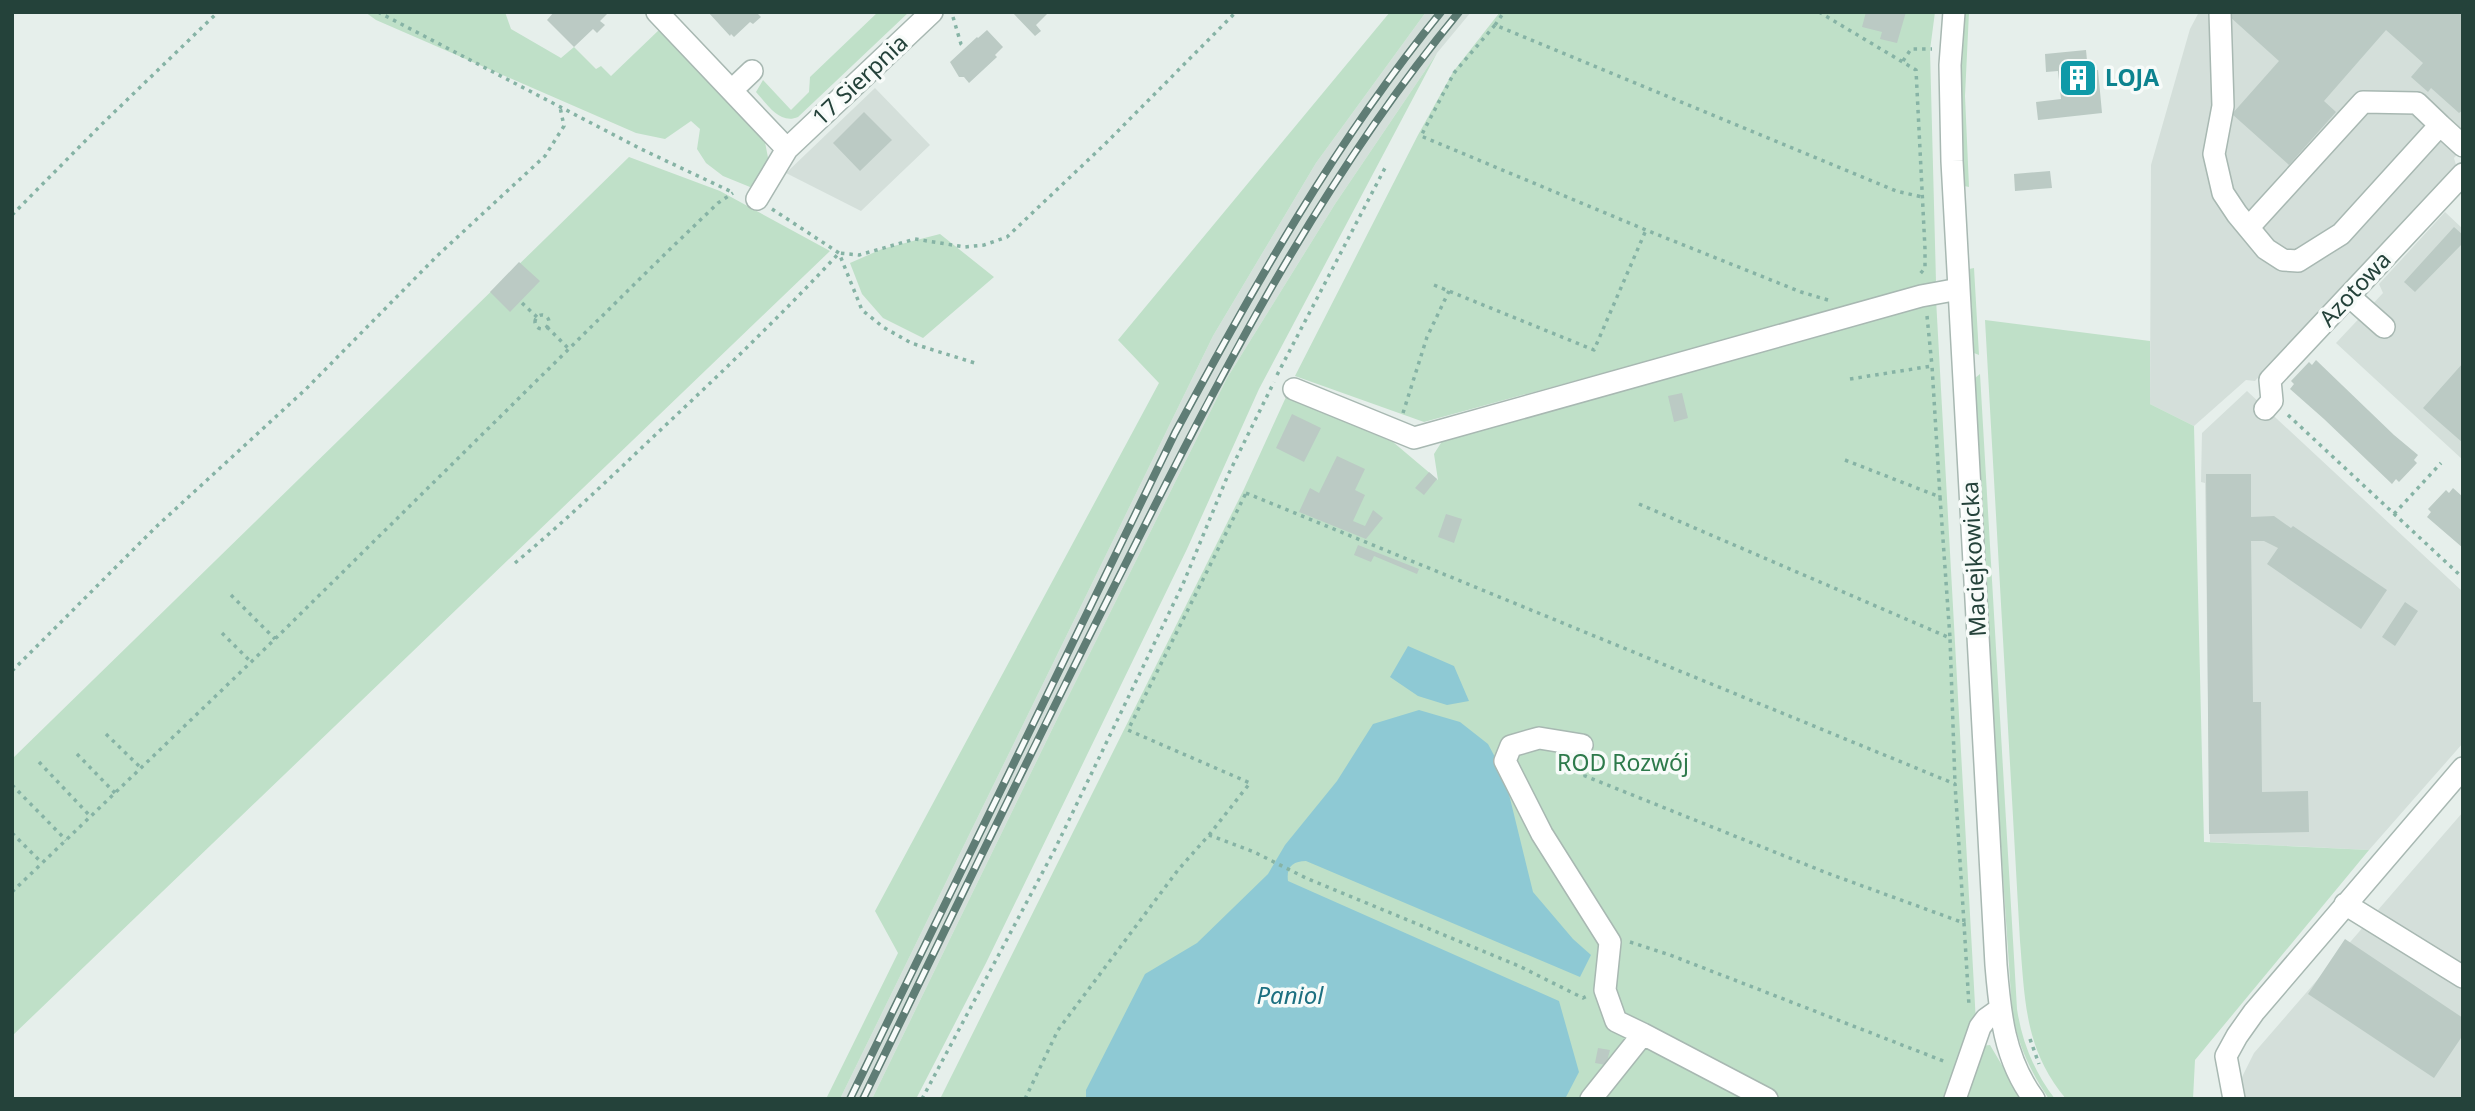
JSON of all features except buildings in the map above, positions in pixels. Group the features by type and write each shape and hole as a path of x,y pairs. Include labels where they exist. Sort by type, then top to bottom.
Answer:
{"street":[{"path":"657,12 787,149"},
{"name":"Maciejkowicka","path":"1954,12 1950,65 1950,129 2000,1009 2010,1054 2034,1099"},
{"path":"2220,12 2223,106 2214,154 2223,193 2266,249 2283,260 2298,261 2341,234 2440,125"},
{"name":"17 Sierpnia","path":"757,199 787,149 942,13"},
{"path":"732,90 751,71"},
{"path":"2249,227 2363,103 2417,103 2463,146"},
{"name":"Azotowa","path":"2269,405 2270,380 2463,174"},
{"path":"1284,384 1414,438 1923,296 1959,289"},
{"path":"2349,296 2384,327"},
{"path":"1582,745 1539,738 1511,747 1505,761 1542,834 1610,942 1605,990 1616,1021 1767,1099"},
{"path":"2234,1099 2226,1056 2236,1036 2345,904 2463,768"},
{"path":"2345,904 2463,977"},
{"path":"1955,1099 1980,1027 2000,1009"},
{"path":"1591,1099 1643,1034"}],"path":[{"path":"12,215 100,125 218,12"},
{"path":"378,12 733,193 757,199 839,253 868,253 915,239 965,247 984,245 1007,237 1086,163 1236,12"},
{"path":"1504,12 1454,72 1421,136 1646,230 1801,292 1838,303"},
{"path":"1819,12 1916,70 1925,268 1918,278 1923,296 1932,366 1950,638 1955,784 1969,1010"},
{"path":"942,13 965,48"},
{"path":"1495,25 1883,186 1922,197"},
{"path":"1903,61 1911,49 1938,49"},
{"path":"12,671 166,518 306,389 437,256 545,156 564,126 560,107"},
{"path":"922,1099 1061,837 1183,584 1228,475 1284,384 1385,168"},
{"path":"12,892 275,639 718,203 733,193"},
{"path":"1434,285 1594,350 1646,230"},
{"path":"839,253 862,310 883,327 911,343 978,364"},
{"path":"515,564 717,376 797,299 839,253"},
{"path":"1397,431 1427,337 1449,291"},
{"path":"522,303 537,317"},
{"path":"537,317 547,318 547,327 569,349"},
{"path":"537,317 537,328 543,330 547,327"},
{"path":"1850,379 1932,366"},
{"path":"2269,405 2463,578"},
{"path":"1845,460 1940,497"},
{"path":"2394,514 2441,463"},
{"path":"1025,1099 1058,1030 1178,870 1250,783 1128,730 1247,492 1955,784"},
{"path":"1639,504 1950,638"},
{"path":"231,595 275,639"},
{"path":"222,633 251,662"},
{"path":"106,734 141,768"},
{"path":"1582,745 1585,776 1827,873 1964,923"},
{"path":"77,754 116,793"},
{"path":"39,762 90,817"},
{"path":"12,785 66,840"},
{"path":"12,833 42,863"},
{"path":"1209,835 1520,966 1583,998 1605,990"},
{"path":"1610,942 1618,938 1670,955 1965,1069"}],"shaded area":[{"path":"1426,12 1471,12 1437,53 1335,204 1227,378 872,1099 840,1099 1213,336 1316,163"},
{"path":"2199,12 2463,12 2463,148 2454,158 2456,165 2255,381 2246,380 2194,426 2150,404 2151,165 2190,29"},
{"path":"875,88 930,145 861,211 786,173"},
{"path":"2445,212 2463,229 2463,460 2336,343 2383,293 2379,284"},
{"path":"2247,391 2463,592 2463,743 2369,850 2210,842 2202,433"},
{"path":"2463,812 2463,1099 2231,1099 2254,1053"}],"green space":[{"path":"365,12 505,12 511,29 561,58 574,47 596,69 601,66 611,76 660,29 741,112 765,142 769,163 758,184 750,187 723,176 706,163 697,149 700,129 691,121 665,139 636,133 376,20"},
{"path":"878,12 909,12 798,117 791,119 780,116 756,92 763,80 791,110 809,92 810,77"},
{"path":"1390,12 1426,12 1316,163 1213,336 840,1099 826,1099 898,953 875,911 1159,383 1118,340"},
{"path":"1500,12 1935,12 1930,50 1936,282 1424,422 1295,376 1453,72"},
{"path":"1965,12 1969,12 1965,96 1969,187 1964,186 1961,80"},
{"path":"1437,53 1259,389 1187,549 986,963 916,1099 872,1099 1227,378 1335,204"},
{"path":"629,157 720,191 830,251 12,1036 12,759"},
{"path":"940,234 994,277 923,338 883,318 862,294 850,263 882,249"},
{"path":"1974,268 1979,355 1974,353 1969,269"},
{"name":"ROD Rozwój","path":"1936,299 1976,1023 1950,1099 940,1099 1244,489 1286,397 1393,442 1438,480 1434,454 1446,435"},
{"path":"1985,320 2150,341 2150,404 2194,426 2204,842 2369,850 2195,1060 2193,1099 2066,1099 2052,1081 2035,1044 2026,1005 2020,941"},
{"path":"1980,374 2017,1009 2030,1056 2055,1099 2049,1099 2030,1067 2017,1034 2012,1010 1975,378"},
{"path":"1990,1045 2022,1099 1963,1099 1981,1046"}],"water":[{"path":"1408,646 1454,666 1469,701 1447,705 1418,696 1390,677"},
{"name":"Paniol","path":"1419,710 1460,722 1488,744 1504,774 1533,892 1573,939 1591,955 1580,977 1306,861 1291,866 1288,881 1559,1001 1579,1072 1565,1099 1086,1099 1086,1090 1145,974 1197,943 1268,874 1285,845 1337,781 1373,724"}],"railway":[{"path":"850,1099 1175,433 1298,216 1366,112 1441,12"},
{"path":"863,1099 1093,628 1238,347 1319,208 1363,141 1409,75 1459,12"}],"place":[{"name":"LOJA","path":"2078,78"}]}
